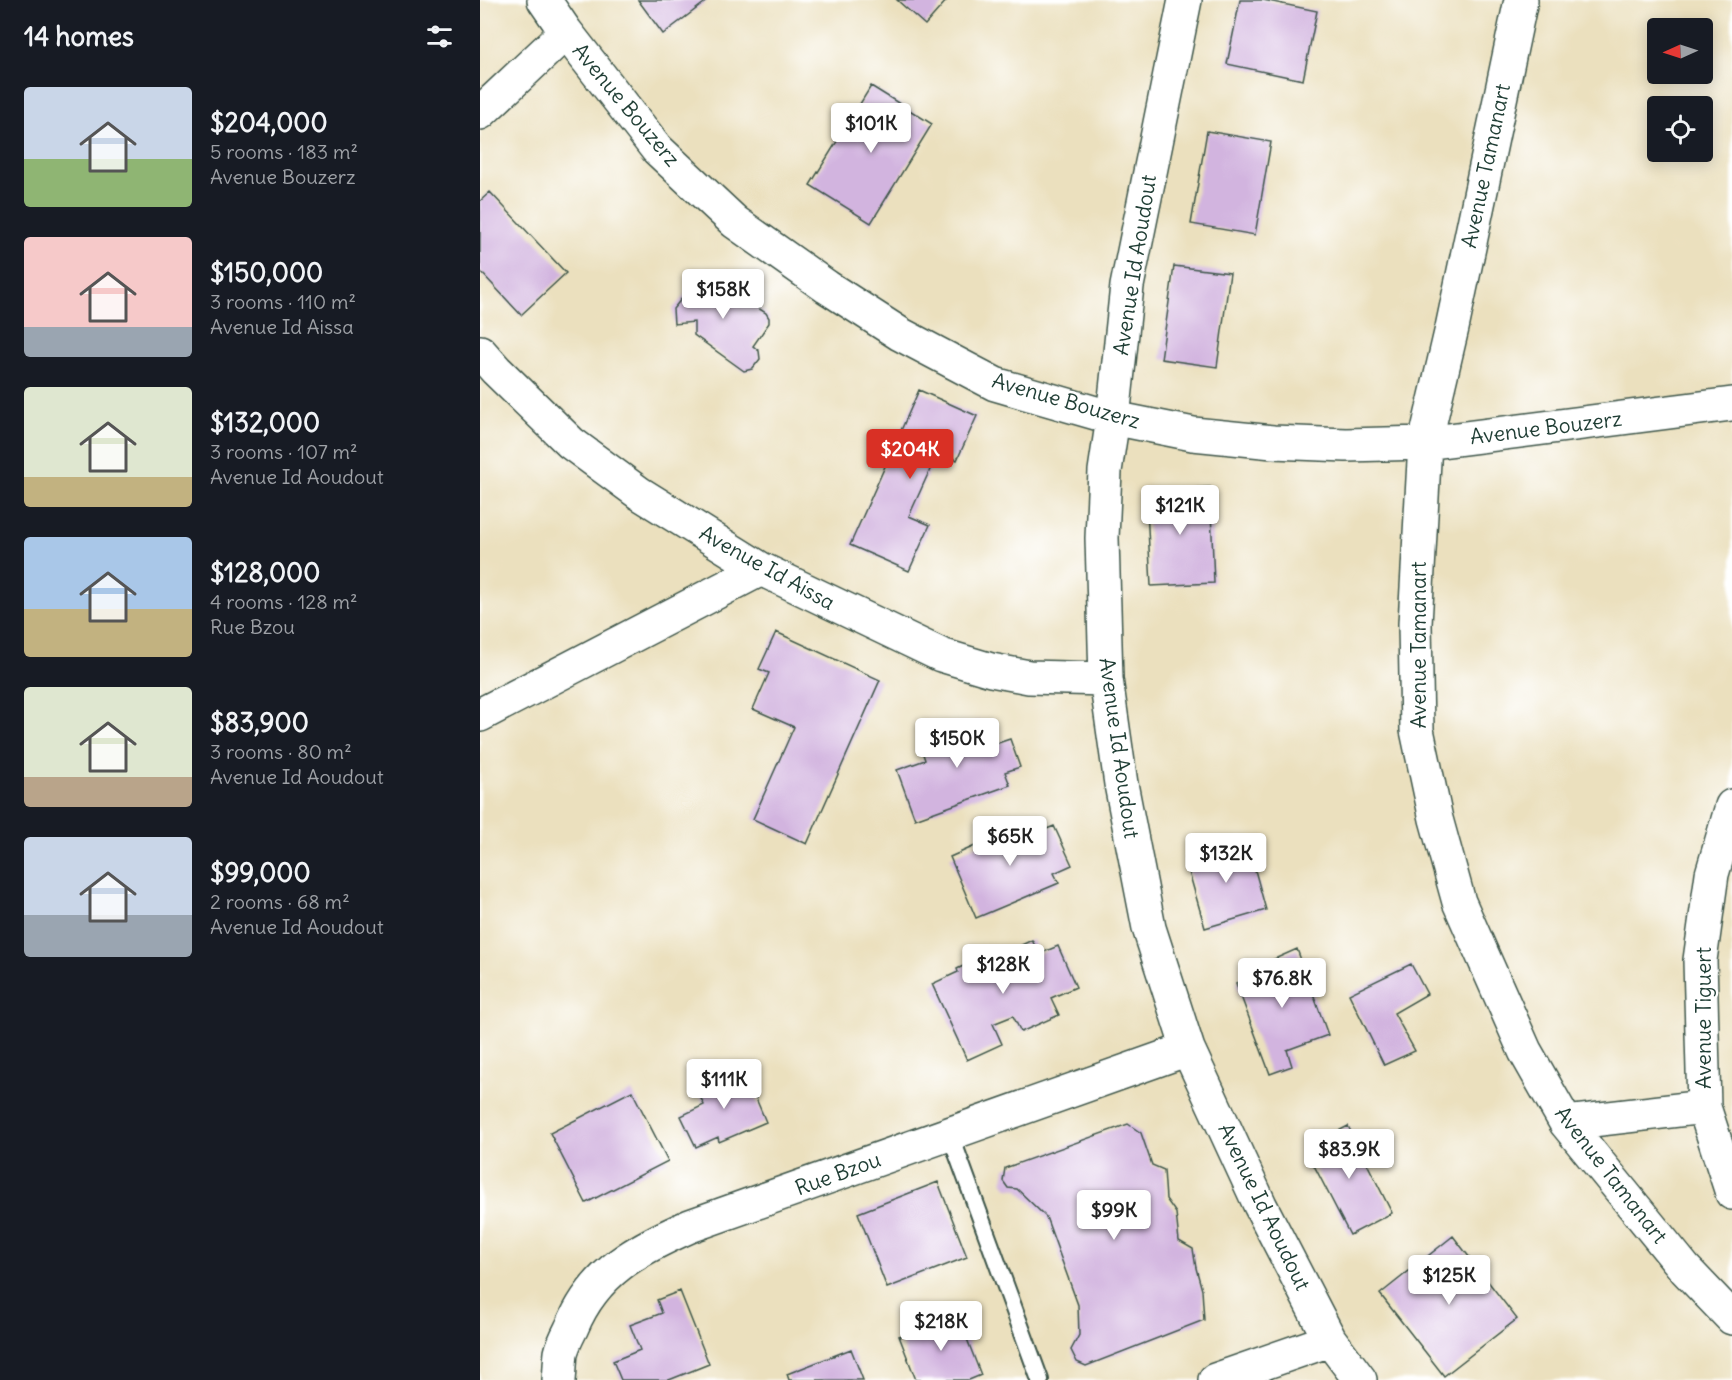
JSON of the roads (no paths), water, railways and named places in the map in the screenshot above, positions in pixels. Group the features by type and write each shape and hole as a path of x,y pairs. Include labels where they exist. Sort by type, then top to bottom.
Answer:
{"street":[{"name":"Avenue Bouzerz","path":"544,0 566,32 657,149 735,222 900,334 995,384 1113,418 1193,434 1273,442 1346,445 1425,443 1732,404"},
{"name":"Avenue Id Aoudout","path":"1185,0 1127,286 1105,471 1102,538 1106,679 1120,784 1149,928 1188,1049 1260,1205 1330,1340 1360,1380"},
{"name":"Avenue Tamanart","path":"1521,0 1452,328 1425,443 1415,624 1417,730 1436,819 1464,912 1525,1051 1566,1123 1685,1269 1732,1318"},
{"path":"480,113 566,32"},
{"name":"Avenue Id Aissa","path":"480,352 571,443 639,494 761,569 941,655 991,670 1029,677 1106,679"},
{"path":"480,715 761,569"},
{"name":"Avenue Tiguert","path":"1732,806 1712,874 1700,960 1704,1107 1732,1193"},
{"name":"Rue Bzou","path":"559,1380 562,1351 583,1304 594,1288 616,1266 650,1243 690,1226 1188,1049"},
{"path":"1566,1123 1704,1107"},
{"path":"1215,1380 1330,1340"}],"lane":[{"path":"950,1134 1040,1380"}]}
